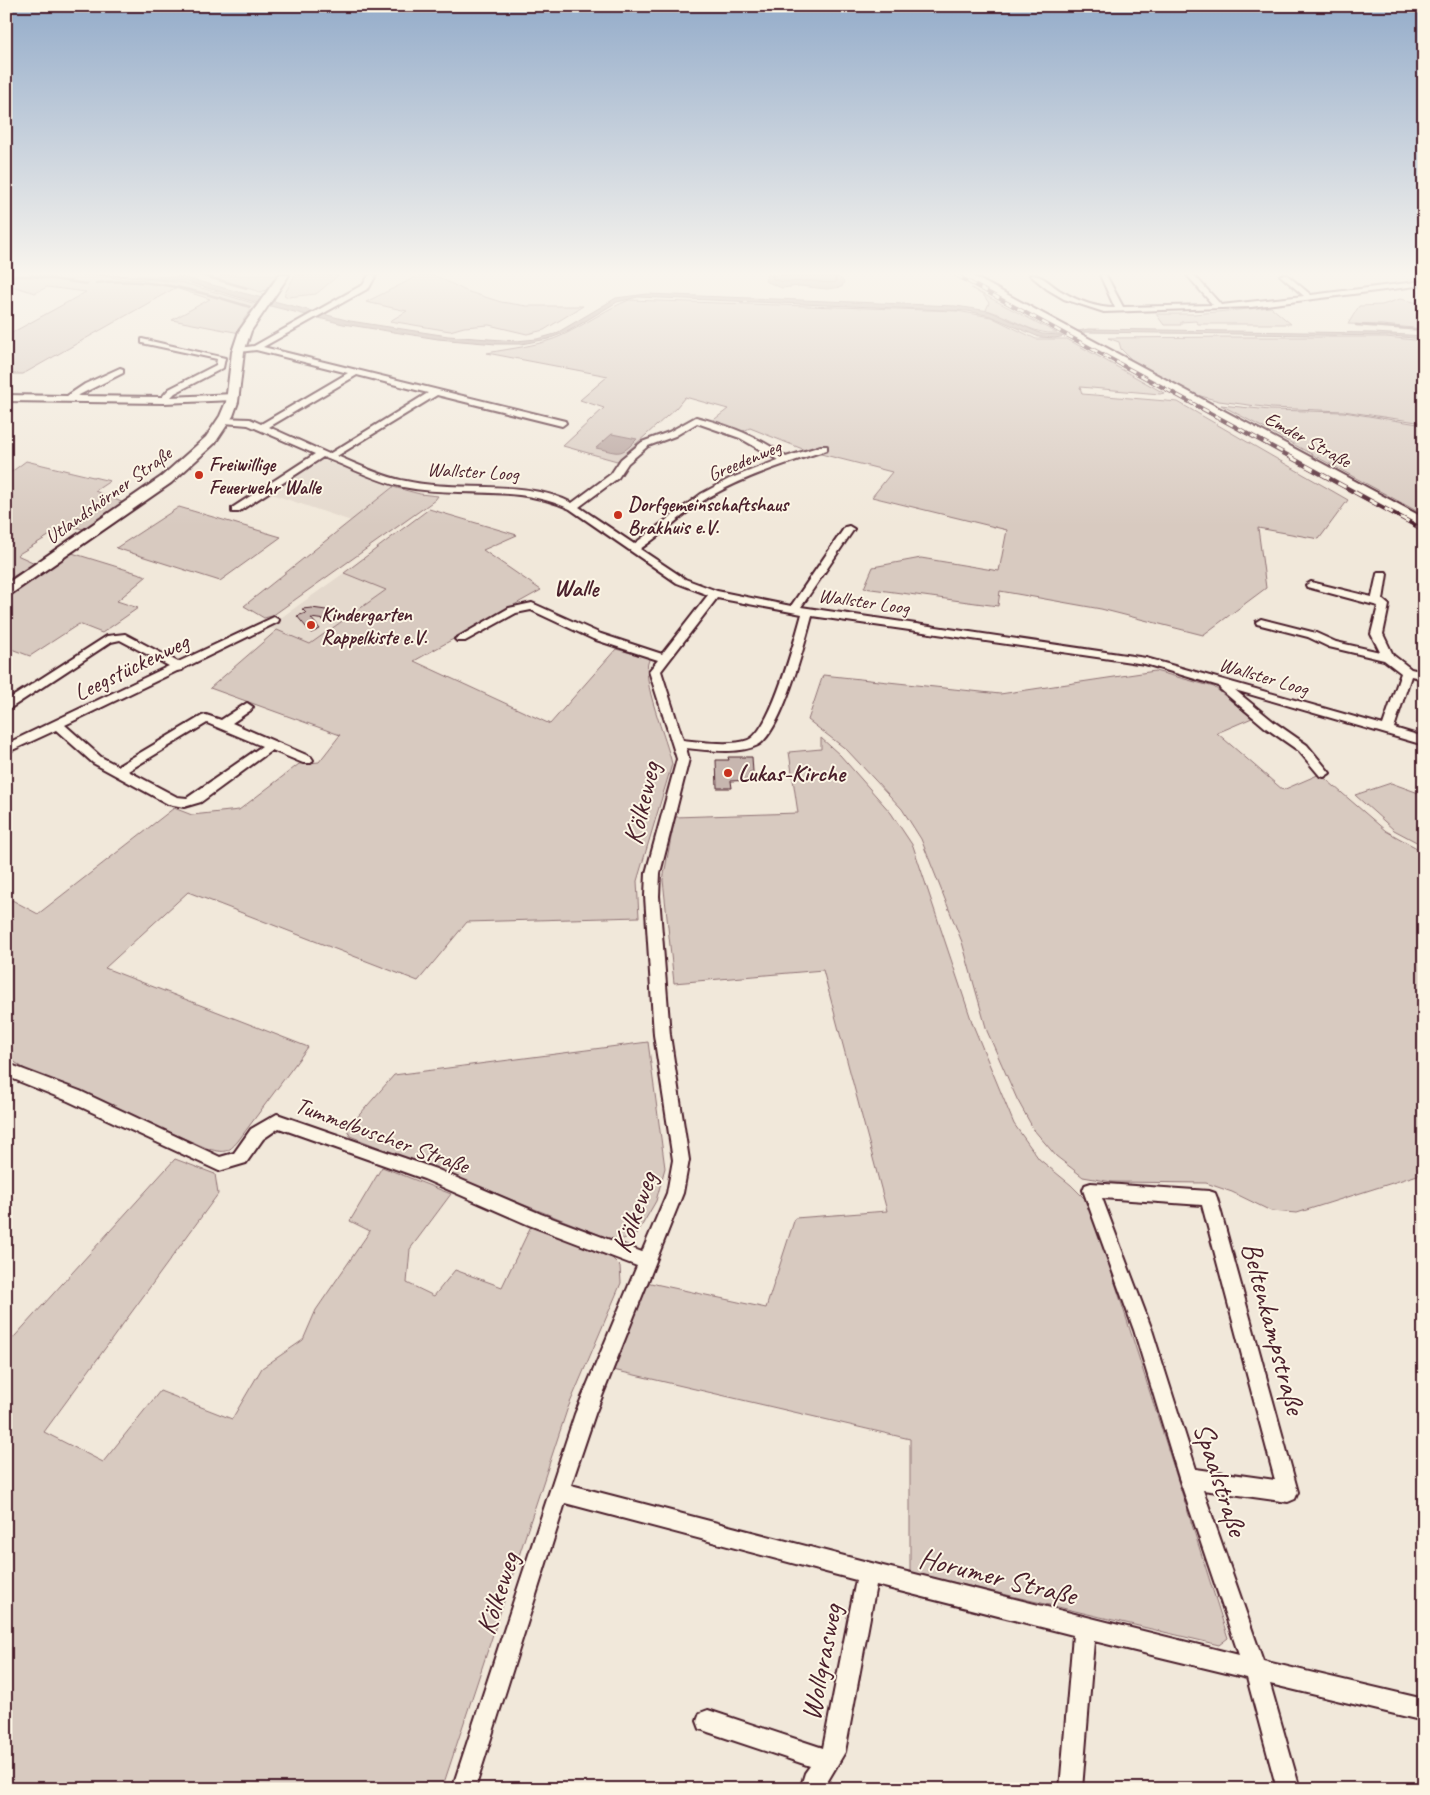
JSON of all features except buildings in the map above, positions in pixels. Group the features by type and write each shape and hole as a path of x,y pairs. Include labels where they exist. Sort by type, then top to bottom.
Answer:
{"main road":[{"name":"Emder Straße","path":"1119,359 1424,524"}],"street":[{"path":"164,400 172,391 220,366 221,359"},
{"name":"Utlandshörner Straße","path":"6,591 120,513 189,462 211,441 224,420 233,397 238,359"},
{"path":"301,359 562,422"},
{"path":"70,398 84,387 120,371"},
{"path":"262,427 356,372"},
{"path":"235,510 435,392"},
{"path":"6,398 164,400 233,397"},
{"name":"Wallster Loog","path":"224,420 250,422 326,456 403,484 457,491 526,492 559,500 573,507 681,581 714,594 808,612 1146,661 1424,741"},
{"path":"573,507 615,476 624,461 645,444 672,434 696,420 742,436 770,449 785,461"},
{"name":"Greedenweg","path":"633,549 705,496 758,470 824,448"},
{"path":"795,608 849,529"},
{"path":"1377,601 1382,574"},
{"path":"1311,585 1377,601 1384,605 1377,634 1388,657 1406,672 1424,676"},
{"name":"Kölkeweg","path":"463,1789 585,1414 675,1193 680,1160 662,1035 652,896 653,873 682,759 655,671 714,594"},
{"path":"461,639 513,610 532,606 561,623 615,645 665,658"},
{"path":"677,744 727,745 754,742 765,734 791,672 808,612"},
{"name":"Leegstückenweg","path":"6,749 58,726 274,620"},
{"path":"1261,622 1312,635 1334,645 1388,657"},
{"path":"6,707 107,639 115,636 121,636 171,662 178,668"},
{"path":"1387,730 1406,672"},
{"path":"1219,683 1270,725 1303,748 1324,773"},
{"path":"224,724 247,707"},
{"path":"119,772 201,721 208,719 224,724 307,760"},
{"path":"58,726 97,760 173,801 192,801 271,745"},
{"name":"Tummelbuscher Straße","path":"6,1069 74,1096 219,1164 234,1162 244,1156 258,1134 277,1122 330,1138 430,1174 535,1220 646,1261"},
{"name":"Spaalstraße","path":"1090,1190 1143,1330 1189,1478 1255,1670 1289,1789"},
{"name":"Beltenkampstraße","path":"1090,1190 1210,1198 1288,1492 1189,1478"},
{"name":"Horumer Straße","path":"559,1492 868,1573 1255,1670 1424,1710"},
{"name":"Wollgrasweg","path":"811,1789 813,1781 834,1752 868,1573"},
{"path":"1070,1789 1084,1627"},
{"name":"Wollgrasweg","path":"708,1721 827,1760"}],"shaded area":[{"path":"6,359 50,359 23,374 6,374"},
{"path":"517,359 1103,359 1164,393 1080,387 1082,394 1178,402 1348,500 1319,539 1258,528 1266,588 1203,635 1101,609 1000,591 998,606 864,588 873,567 921,558 999,571 1007,530 872,497 892,472 805,450 750,428 741,432 711,422 728,409 685,397 676,408 617,461 563,446 604,408 580,400 608,376"},
{"path":"1131,359 1424,359 1424,423 1343,411 1271,408 1219,401 1197,395"},
{"path":"1221,405 1270,410 1344,412 1424,425 1424,515"},
{"path":"308,455 395,486 351,521 257,489"},
{"path":"26,461 110,481 95,491 124,503 87,530 67,525 17,555 35,563 6,581 6,476"},
{"path":"393,487 420,494 438,496 272,616 264,618 244,606"},
{"path":"179,507 281,537 220,581 116,548"},
{"path":"429,509 517,535 483,550 541,590 414,661 550,724 616,649 646,657 649,660 647,669 651,695 672,764 637,881 639,917 467,922 418,981 188,892 105,968 308,1047 238,1141 225,1151 209,1149 29,1072 6,1056 6,912 12,900 38,914 174,808 192,815 239,810 299,764 319,762 340,735 210,688 277,630 310,644 386,590 344,573"},
{"path":"72,553 147,576 117,601 138,608 102,633 79,624 30,656 6,647 6,599"},
{"path":"344,573 387,589 310,645 268,627"},
{"path":"1155,671 1214,687 1252,718 1217,733 1283,790 1320,774 1386,831 1424,852 1424,1173 1297,1213 1271,1211 1232,1192 1206,1183 1112,1182 1083,1177 1056,1156 1034,1130 1017,1099 987,1031 962,942 921,839 902,809 847,750 808,720 823,675 1000,694"},
{"path":"821,738 840,755 891,813 913,846 973,1025 1014,1124 1039,1159 1071,1185 1090,1204 1228,1638 1219,1645 910,1572 910,1439 609,1369 646,1282 766,1308 795,1218 887,1211 823,970 674,983 663,880 675,817 798,813 789,752 821,749"},
{"path":"1391,783 1424,795 1424,846 1394,830 1355,795"},
{"path":"648,1042 665,1168 656,1201 637,1234 623,1239 608,1238 350,1136 347,1129 394,1075"},
{"path":"175,1159 215,1174 218,1194 44,1432 103,1462 160,1391 232,1419 262,1368 303,1340 316,1310 370,1231 350,1221 382,1167 451,1194 410,1249 407,1283 434,1296 455,1270 502,1287 531,1226 612,1258 620,1266 621,1283 567,1410 442,1789 6,1789 6,1346"}],"water":[{"path":"612,434 637,439 627,449 619,452 596,448"}],"railway":[{"path":"1110,359 1293,458"},
{"path":"1290,457 1424,530"}],"place":[{"name":"Freiwillige Feuerwehr Walle","path":"199,475"},
{"name":"Dorfgemeinschaftshaus Brakhuis e.V.","path":"618,515"},
{"name":"Kindergarten Rappelkiste e.V.","path":"311,625"},
{"name":"Lukas-Kirche","path":"728,773"}],"district":[{"name":"Walle","path":"576,588"}]}
